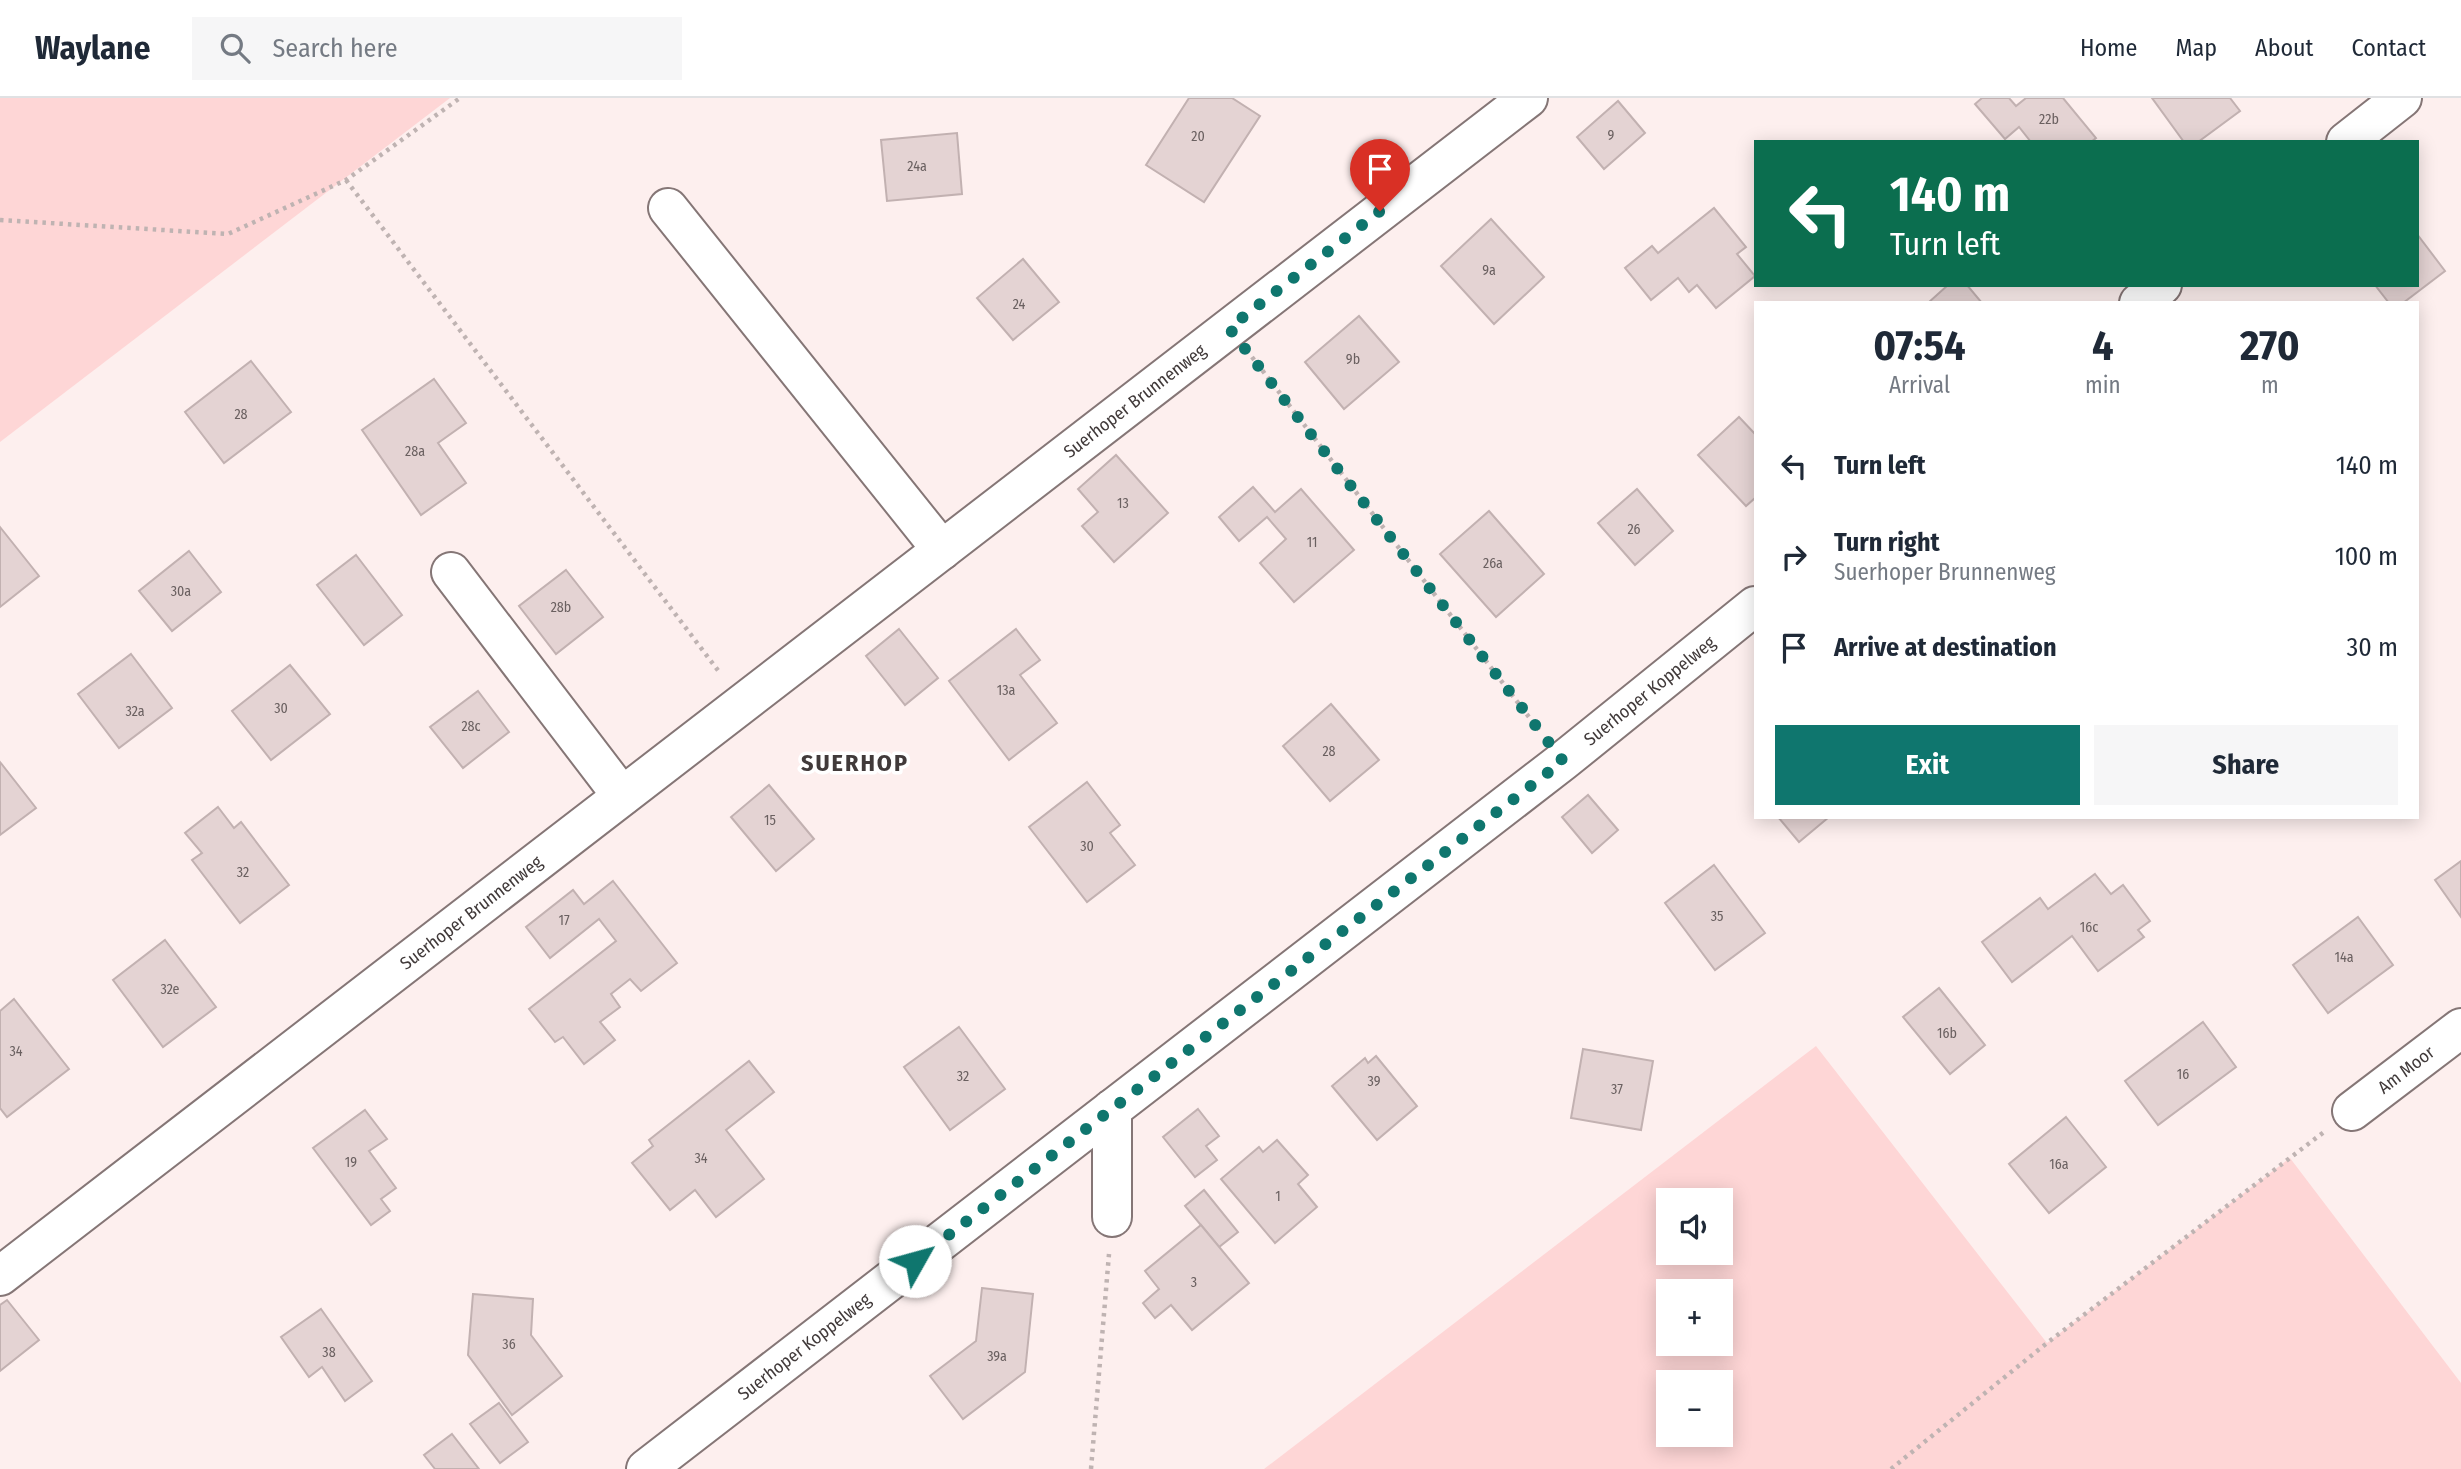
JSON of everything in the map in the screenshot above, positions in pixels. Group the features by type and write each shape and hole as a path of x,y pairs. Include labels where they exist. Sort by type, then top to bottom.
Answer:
{"street":[{"name":"Suerhoper Brunnenweg","path":"0,1276 1528,98"},
{"path":"2349,140 2402,98"},
{"path":"668,208 942,550"},
{"path":"2142,301 2159,287"},
{"path":"451,572 622,796"},
{"name":"Suerhoper Koppelweg","path":"646,1469 1563,761 1754,607"},
{"name":"Am Moor","path":"2352,1111 2461,1028"},
{"path":"1112,1109 1112,1217"}],"path":[{"path":"0,220 228,234 346,180 460,98"},
{"path":"346,180 743,704"},
{"path":"1229,328 1563,761"},
{"path":"1891,1469 2047,1343 2352,1111"},
{"path":"1091,1469 1112,1217"}],"shaded area":[{"path":"0,98 450,98 0,442"},
{"path":"1816,1046 2047,1343 2290,1158 2461,1383 2461,1469 1264,1469"}],"building":[{"path":"1189,98 1232,98 1260,116 1204,202 1146,165"},
{"path":"1982,98 2009,98 2016,106 2026,98 2063,98 2096,138 2029,140 2019,127 2005,139 1975,104"},
{"path":"2152,98 2230,98 2240,111 2201,140 2183,140"},
{"path":"1618,101 1645,133 1604,169 1577,137"},
{"path":"957,133 962,194 887,201 881,140"},
{"path":"1714,208 1746,247 1737,254 1754,277 1716,308 1697,285 1689,292 1678,278 1651,300 1625,268 1652,246 1658,253"},
{"path":"1491,219 1544,277 1494,324 1441,266"},
{"path":"2419,237 2445,271 2406,301 2387,301 2377,287 2419,287"},
{"path":"1023,259 1059,302 1013,340 977,298"},
{"path":"1946,287 1969,287 1980,301 1930,301"},
{"path":"1359,316 1399,362 1344,409 1305,362"},
{"path":"251,361 291,412 224,463 185,412"},
{"path":"434,379 466,423 438,443 466,483 421,515 362,430"},
{"path":"1739,417 1754,433 1754,499 1746,506 1698,455"},
{"path":"1116,455 1168,513 1114,562 1082,526 1098,512 1078,489"},
{"path":"1253,487 1275,512 1301,489 1354,550 1294,602 1260,563 1286,539 1267,517 1239,541 1219,517"},
{"path":"1637,489 1673,531 1635,565 1598,523"},
{"path":"1489,511 1544,574 1496,617 1440,554"},
{"path":"0,527 39,576 0,607"},
{"path":"189,551 221,592 172,631 139,591"},
{"path":"356,555 402,615 364,645 317,585"},
{"path":"566,570 603,617 556,654 519,606"},
{"path":"899,629 938,678 905,705 866,656"},
{"path":"1016,629 1040,660 1020,675 1057,723 1009,760 949,681"},
{"path":"131,654 172,708 119,748 78,694"},
{"path":"290,665 330,714 271,760 232,711"},
{"path":"478,691 509,732 463,768 430,727"},
{"path":"1331,704 1379,760 1330,801 1283,746"},
{"path":"0,762 36,808 0,835"},
{"path":"1087,782 1120,825 1110,833 1135,865 1087,902 1029,827"},
{"path":"769,785 814,839 776,871 731,817"},
{"path":"1588,795 1618,830 1592,853 1562,817"},
{"path":"218,807 234,828 241,822 289,885 240,923 192,860 202,853 185,833"},
{"path":"1780,819 1827,819 1799,842"},
{"path":"2461,861 2461,917 2435,880"},
{"path":"1714,865 1765,933 1715,970 1665,903"},
{"path":"2095,874 2111,894 2123,885 2150,921 2138,930 2144,937 2098,971 2072,936 2012,982 1982,942 2040,898 2048,909"},
{"path":"613,881 677,963 641,991 630,979 611,994 620,1007 600,1022 615,1040 584,1064 563,1037 555,1042 529,1009 616,941 599,919 550,958 526,927 573,890 584,904"},
{"path":"2358,917 2393,965 2328,1013 2293,965"},
{"path":"165,940 216,1007 163,1047 113,980"},
{"path":"1939,988 1985,1045 1950,1074 1903,1017"},
{"path":"14,999 69,1069 7,1117 0,1108 0,1011"},
{"path":"2203,1022 2236,1067 2158,1125 2125,1081"},
{"path":"959,1027 1005,1089 950,1130 904,1067"},
{"path":"1583,1049 1653,1061 1641,1130 1571,1118"},
{"path":"1376,1056 1417,1106 1377,1140 1332,1086 1365,1058 1368,1063"},
{"path":"749,1061 774,1092 726,1130 764,1179 716,1217 695,1190 670,1210 632,1163 653,1146 649,1140"},
{"path":"1198,1109 1219,1136 1206,1146 1217,1160 1195,1177 1163,1137"},
{"path":"365,1110 387,1139 369,1151 396,1188 381,1199 390,1211 371,1225 313,1148"},
{"path":"2066,1117 2106,1167 2049,1213 2009,1164"},
{"path":"1277,1140 1308,1175 1298,1184 1317,1207 1275,1243 1221,1179 1259,1147 1263,1152"},
{"path":"1204,1190 1238,1232 1219,1247 1185,1206"},
{"path":"1201,1225 1249,1283 1192,1330 1171,1305 1155,1318 1143,1303 1159,1289 1145,1271"},
{"path":"982,1288 1033,1294 1025,1372 963,1419 930,1376 976,1341"},
{"path":"473,1294 533,1299 531,1335 562,1376 512,1415 468,1355"},
{"path":"7,1300 39,1340 0,1371 0,1305"},
{"path":"321,1309 372,1381 345,1401 322,1367 309,1377 281,1337"},
{"path":"499,1403 528,1442 500,1463 470,1424"},
{"path":"452,1434 479,1469 435,1469 424,1455"}],"district":[{"name":"SUERHOP","path":"855,763"}],"route":[{"path":"915,1261 1563,761 1229,328 1380,211"}]}
